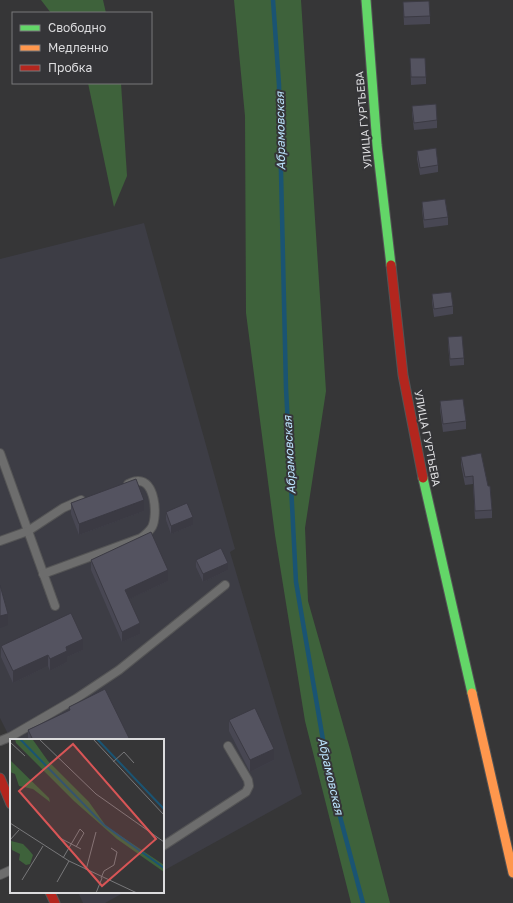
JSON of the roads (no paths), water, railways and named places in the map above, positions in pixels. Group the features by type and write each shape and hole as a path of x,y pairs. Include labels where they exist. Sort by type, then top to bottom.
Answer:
{"street":[{"name":"УЛИЦА ГУРТЬЕВА","path":"366,0 377,145 403,375 418,455 513,873"},
{"path":"0,778 10,802"},
{"path":"50,893 55,903"}],"lane":[{"path":"0,453 55,606"},
{"path":"43,574 141,538 149,532 153,526 155,514 155,503 150,489 144,482 137,480 123,485"},
{"path":"0,541 28,531 63,508 90,497"},
{"path":"0,741 10,737 77,698 103,681 143,652 225,585"},
{"path":"164,845 246,792 248,780 228,746"},
{"path":"0,875 10,870"}],"waterway":[{"name":"Абрамовская","path":"273,0 279,85 286,388 296,582 329,775 363,903"}]}
